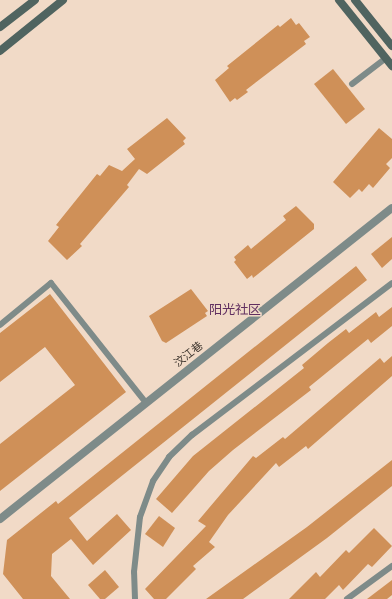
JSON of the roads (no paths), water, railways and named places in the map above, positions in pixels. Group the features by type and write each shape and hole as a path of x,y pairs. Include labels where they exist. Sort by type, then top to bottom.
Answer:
{"street":[{"path":"0,27 35,0"},
{"path":"0,51 63,0"},
{"path":"339,0 392,66"},
{"path":"355,0 392,46"},
{"name":"汶江巷","path":"0,519 392,208"}],"lane":[{"path":"352,84 386,58"},
{"path":"0,325 51,283 146,403"},
{"path":"135,599 134,572 140,517 153,481 169,457 192,436 392,284"},
{"path":"347,599 392,566"}],"district":[{"name":"阳光社区","path":"235,310"}]}
